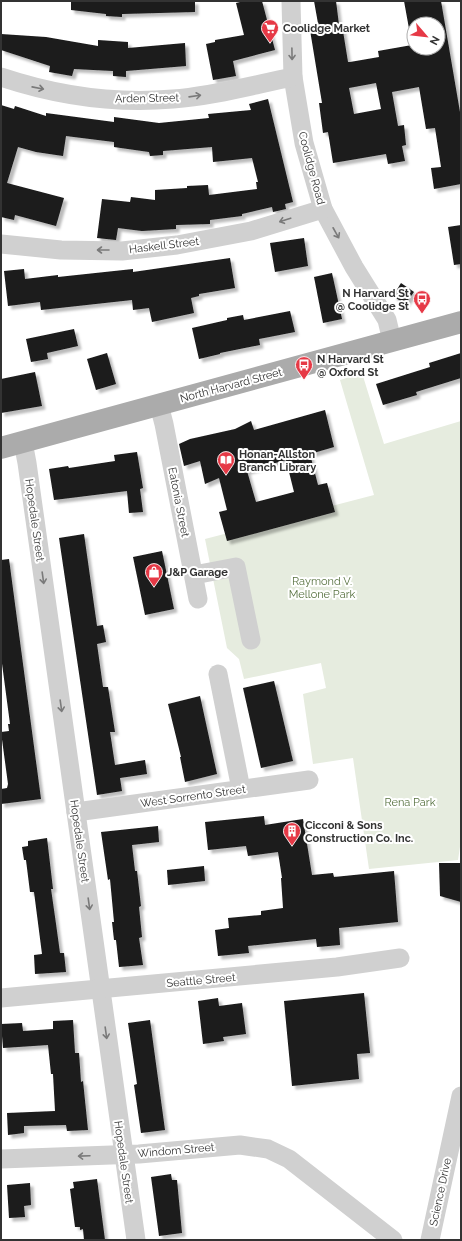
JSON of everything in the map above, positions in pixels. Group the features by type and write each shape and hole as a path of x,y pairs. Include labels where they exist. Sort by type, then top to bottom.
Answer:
{"main road":[{"name":"North Harvard Street","path":"1,448 461,322"}],"street":[{"name":"Coolidge Road","path":"291,1 293,77 304,143 322,209 354,267 387,320 392,341"},
{"name":"Arden Street","path":"1,77 26,85 77,95 130,100 180,98 224,92 293,77"},
{"name":"Haskell Street","path":"1,244 69,250 122,251 177,245 251,231 322,209"},
{"name":"Eatonia Street","path":"158,405 164,424 198,599"},
{"name":"Hopedale Street","path":"23,442 136,1240"},
{"path":"194,575 236,567 251,640"},
{"path":"218,674 241,789"},
{"name":"West Sorrento Street","path":"76,812 309,780"},
{"name":"Seattle Street","path":"1,998 337,968 400,958"},
{"name":"Science Drive","path":"430,1240 461,1096"},
{"name":"Windom Street","path":"1,1159 123,1154 230,1146 250,1146 268,1149 289,1159 393,1240"}],"green space":[{"path":"362,373 384,444 461,421 461,840 458,860 369,869 353,758 313,764 303,694 326,688 321,663 244,679 239,659 227,648 205,539 374,495 340,380"}],"building":[{"path":"71,1 195,1 195,12 122,14 122,17 106,16 106,14 71,10"},
{"path":"244,1 262,1 275,50 233,61 236,76 213,80 206,44 215,42 215,40 244,35 236,3"},
{"path":"314,1 336,1 339,25 342,25 348,62 379,57 378,51 406,46 406,56 446,56 446,30 461,118 461,184 434,189 431,168 441,167 435,128 426,129 419,87 392,92 398,126 404,125 406,145 402,146 405,161 388,164 386,154 333,163 328,132 323,133 319,103 322,103 310,30 319,29","holes":["376,83 381,109 354,114 349,88"]},
{"path":"404,1 441,1 444,16 407,16"},
{"path":"1,34 46,37 98,46 98,40 128,42 128,48 185,43 186,66 126,71 126,77 113,76 113,71 74,69 72,76 49,72 50,66 1,50"},
{"path":"268,99 293,202 285,204 286,209 273,212 272,207 242,214 242,216 210,220 210,224 176,225 176,229 142,231 118,228 116,240 97,238 102,199 130,202 131,197 155,200 155,190 187,188 187,186 208,185 209,195 257,189 256,182 258,182 252,158 213,162 212,147 163,151 163,155 150,156 149,152 114,147 114,142 66,136 63,156 36,152 18,147 7,183 64,198 56,226 15,215 14,220 1,217 1,105 14,109 15,106 46,116 46,113 114,122 114,117 159,123 209,118 208,114 251,110 249,104"},
{"path":"461,225 461,264 454,265 448,227"},
{"path":"304,238 308,266 275,272 270,243"},
{"path":"230,258 235,288 199,294 199,296 191,298 194,313 152,322 149,308 133,310 132,300 41,310 40,302 8,306 4,271 24,269 25,279 133,269 133,272"},
{"path":"332,273 342,319 323,323 314,277"},
{"path":"401,283 414,292 405,304 393,296"},
{"path":"290,311 295,332 259,339 260,345 199,359 192,328 243,315 244,320"},
{"path":"74,329 78,346 47,353 48,359 31,362 26,339"},
{"path":"107,353 116,384 96,390 87,359"},
{"path":"461,353 461,378 416,392 417,395 383,405 376,384 430,367 429,363"},
{"path":"35,372 42,406 1,413 1,379"},
{"name":"Honan-Allston Branch Library","path":"325,410 334,447 310,454 318,485 327,483 335,512 227,541 219,512 227,510 219,478 205,484 200,461 184,466 179,444 190,439 235,429 251,421 254,430","holes":["286,460 294,492 256,502 247,471"]},
{"path":"137,452 143,488 140,489 143,512 129,513 127,491 54,500 49,469 68,466 69,468 115,461 114,455"},
{"path":"84,534 97,626 103,625 106,642 97,644 103,687 108,687 115,732 110,732 115,765 145,760 147,774 120,778 122,791 97,795 59,538"},
{"path":"162,551 174,609 145,615 133,557"},
{"path":"9,559 41,799 1,804 1,789 7,788 8,784 1,732 9,731 8,724 10,724 1,656 1,560"},
{"path":"274,681 293,761 261,768 243,688"},
{"path":"200,696 217,774 185,782 181,757 168,704"},
{"path":"264,816 265,825 303,819 312,875 333,873 334,877 394,871 398,922 339,928 340,945 317,947 316,939 248,946 249,953 218,956 215,930 229,928 228,918 261,915 261,911 283,908 282,878 278,852 248,856 246,846 208,850 205,822"},
{"path":"158,826 159,842 132,845 141,906 139,907 142,937 139,938 143,965 119,967 112,922 114,922 110,879 108,880 101,832"},
{"path":"47,838 53,889 51,889 60,953 64,953 66,972 35,974 34,955 42,954 34,892 30,892 26,860 24,860 22,847 28,846 28,841"},
{"path":"439,863 461,863 461,902 440,896"},
{"path":"204,866 205,881 168,885 167,870"},
{"path":"364,993 370,1053 357,1054 359,1079 292,1086 284,1001"},
{"path":"218,998 219,1006 242,1003 246,1034 223,1037 224,1041 203,1044 198,1001"},
{"path":"73,1020 75,1053 79,1053 81,1082 83,1081 88,1130 67,1131 66,1125 24,1126 24,1133 8,1135 7,1113 55,1111 53,1074 51,1074 48,1045 3,1048 1,1024 22,1023 23,1031 53,1029 53,1021"},
{"path":"150,1020 165,1130 141,1133 134,1085 137,1084 128,1023"},
{"path":"171,1174 172,1180 177,1180 182,1233 159,1236 151,1177"},
{"path":"97,1179 105,1240 84,1240 83,1229 80,1230 80,1227 75,1227 70,1189 74,1188 73,1182"},
{"path":"30,1183 31,1205 24,1206 25,1217 9,1218 7,1185"}],"place":[{"name":"Coolidge Market","path":"270,43"},
{"name":"N Harvard St @ Coolidge St","path":"422,314"},
{"name":"N Harvard St @ Oxford St","path":"304,380"},
{"name":"Honan-Allston Branch Library","path":"226,475"},
{"name":"J&P Garage","path":"154,587"},
{"name":"Cicconi & Sons Construction Co. Inc.","path":"292,846"}],"park label":[{"name":"Raymond V. Mellone Park","path":"322,587"},
{"name":"Rena Park","path":"410,802"}]}
